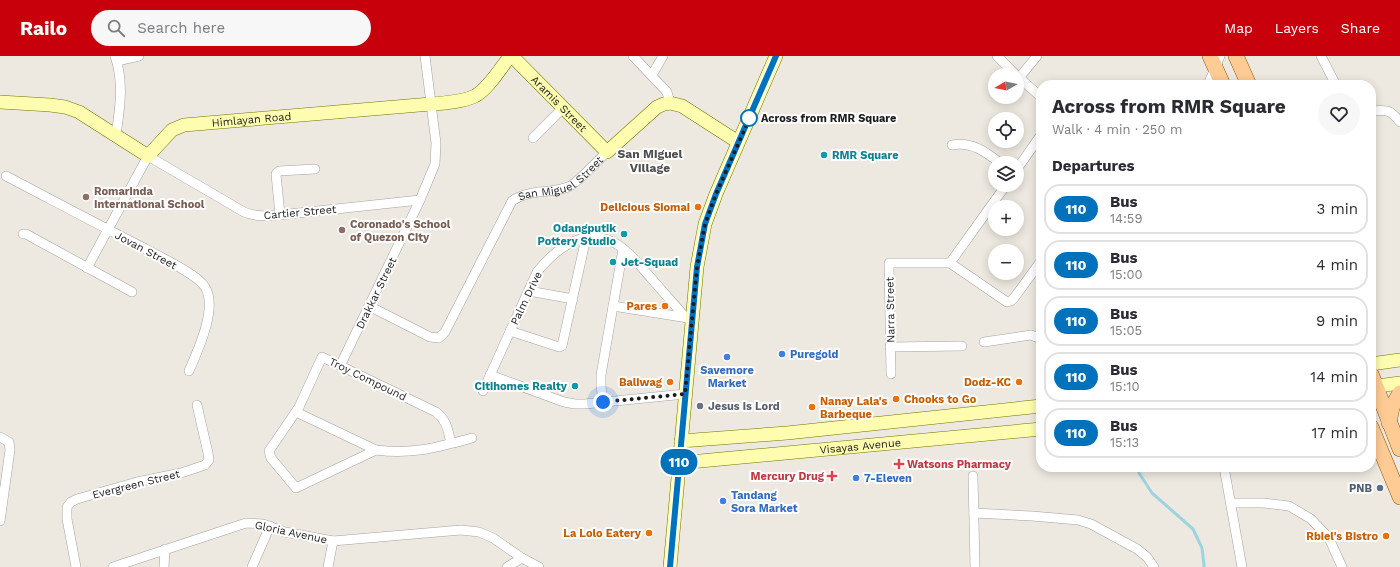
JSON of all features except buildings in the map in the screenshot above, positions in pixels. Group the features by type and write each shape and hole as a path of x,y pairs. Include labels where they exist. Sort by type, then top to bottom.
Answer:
{"main road":[{"name":"Himlayan Road","path":"148,156 172,130 177,127 190,124 464,100 476,96 486,87 511,56"},
{"name":"Aramis Street","path":"511,56 606,152"},
{"path":"670,567 690,318 705,224 716,194 776,56"},
{"path":"1236,56 1247,80"},
{"path":"1215,60 1221,80"},
{"path":"0,102 65,107 79,112 148,156"},
{"name":"San Miguel Street","path":"606,152 657,107 664,104 670,104"},
{"path":"670,104 682,106 738,142"},
{"path":"1376,363 1400,360"},
{"path":"1376,383 1400,383"},
{"path":"1376,391 1400,449"},
{"path":"1389,424 1392,407 1400,393"},
{"name":"Visayas Avenue","path":"681,441 787,433 1036,407"},
{"path":"877,424 879,445"},
{"name":"Visayas Avenue","path":"679,464 1036,429"},
{"path":"1376,440 1400,497"}],"street":[{"path":"116,135 121,101 121,87 116,59 139,56"},
{"name":"Drakkar Street","path":"340,366 420,200 435,164 436,143 424,56"},
{"path":"633,56 667,92 670,104"},
{"path":"652,75 663,56"},
{"path":"998,56 1009,68"},
{"path":"1024,69 1037,56"},
{"path":"1322,56 1334,80"},
{"path":"1209,80 1215,60"},
{"path":"1024,82 1036,93"},
{"path":"533,138 563,108"},
{"path":"1376,111 1390,111 1394,113 1400,122"},
{"path":"1024,159 1036,142"},
{"path":"952,145 964,144 974,147 991,156"},
{"name":"San Miguel Street","path":"369,306 430,337 439,338 445,332 512,201 518,196 572,185 606,152"},
{"path":"88,268 148,156"},
{"name":"Cartier Street","path":"148,156 253,216 263,217 420,200"},
{"path":"280,215 276,174 280,171 315,169"},
{"name":"Jovan Street","path":"6,176 108,229 194,277 205,286 209,298 209,314 205,330 189,371"},
{"path":"1001,192 950,263 1007,302 1014,298 1036,268"},
{"path":"23,234 26,234 132,292"},
{"name":"Palm Drive","path":"482,391 537,272 552,256 572,242 597,237 608,240 623,248 690,318"},
{"path":"510,332 559,347 562,346 586,238"},
{"path":"603,402 601,375 623,248"},
{"name":"Narra Street","path":"891,374 889,263 950,263"},
{"path":"529,291 573,299"},
{"path":"613,306 690,318"},
{"path":"984,342 1031,335 1036,337"},
{"path":"890,348 962,346"},
{"name":"Troy Compound","path":"376,450 296,488 271,458 269,451 296,412 322,357 436,412 444,419 451,443"},
{"path":"490,375 564,402 575,404 685,394"},
{"name":"Evergreen Street","path":"76,567 67,518 68,507 71,502 91,494 137,482 181,473 205,465 209,460 197,405"},
{"path":"296,412 376,450 414,452 472,438"},
{"path":"0,437 9,442 10,450 0,521"},
{"path":"1225,472 1242,567"},
{"path":"973,476 975,567"},
{"path":"1231,502 1263,503 1289,506 1300,512 1311,519 1329,538 1342,567"},
{"path":"974,513 1078,520 1091,524 1137,549 1147,557 1154,567"},
{"name":"Gloria Avenue","path":"113,567 165,549 246,524 254,523 270,526 285,532 333,541 461,530 478,532 493,538 522,558 539,567"},
{"path":"252,567 270,526"},
{"path":"328,567 333,541"},
{"path":"164,567 165,549"},
{"path":"506,567 522,558"}],"waterway":[{"path":"1139,473 1152,493 1193,529 1202,548 1204,567"}],"bus line":[{"name":"110","path":"670,567 671,541 697,267 705,224 716,194 776,56"}],"place":[{"name":"Across from RMR Square","path":"749,118"},
{"name":"RMR Square","path":"824,155"},
{"name":"Romarinda International School","path":"86,197"},
{"name":"Delicious Siomai","path":"698,207"},
{"name":"Coronado's School of Quezon City","path":"342,230"},
{"name":"Odangputik Pottery Studio","path":"624,234"},
{"name":"Jet-Squad","path":"613,262"},
{"name":"Pares","path":"665,306"},
{"name":"Puregold","path":"782,354"},
{"name":"Savemore Market","path":"727,357"},
{"name":"Baliwag","path":"670,382"},
{"name":"Dodz-KC","path":"1019,382"},
{"name":"Citihomes Realty","path":"575,386"},
{"name":"Chooks to Go","path":"896,399"},
{"name":"Jesus is Lord","path":"700,406"},
{"name":"Nanay Lala's Barbeque","path":"812,407"},
{"name":"Watsons Pharmacy","path":"899,464"},
{"name":"Mercury Drug","path":"832,476"},
{"name":"7-Eleven","path":"856,478"},
{"name":"PNB","path":"1380,488"},
{"name":"Tandang Sora Market","path":"723,501"},
{"name":"La Lolo Eatery","path":"649,533"},
{"name":"Rbiel's Bistro","path":"1386,536"}],"district":[{"name":"San Miguel Village","path":"650,161"}],"route":[{"path":"603,402 685,394 697,267 705,224 716,194 750,117 749,118"}]}
